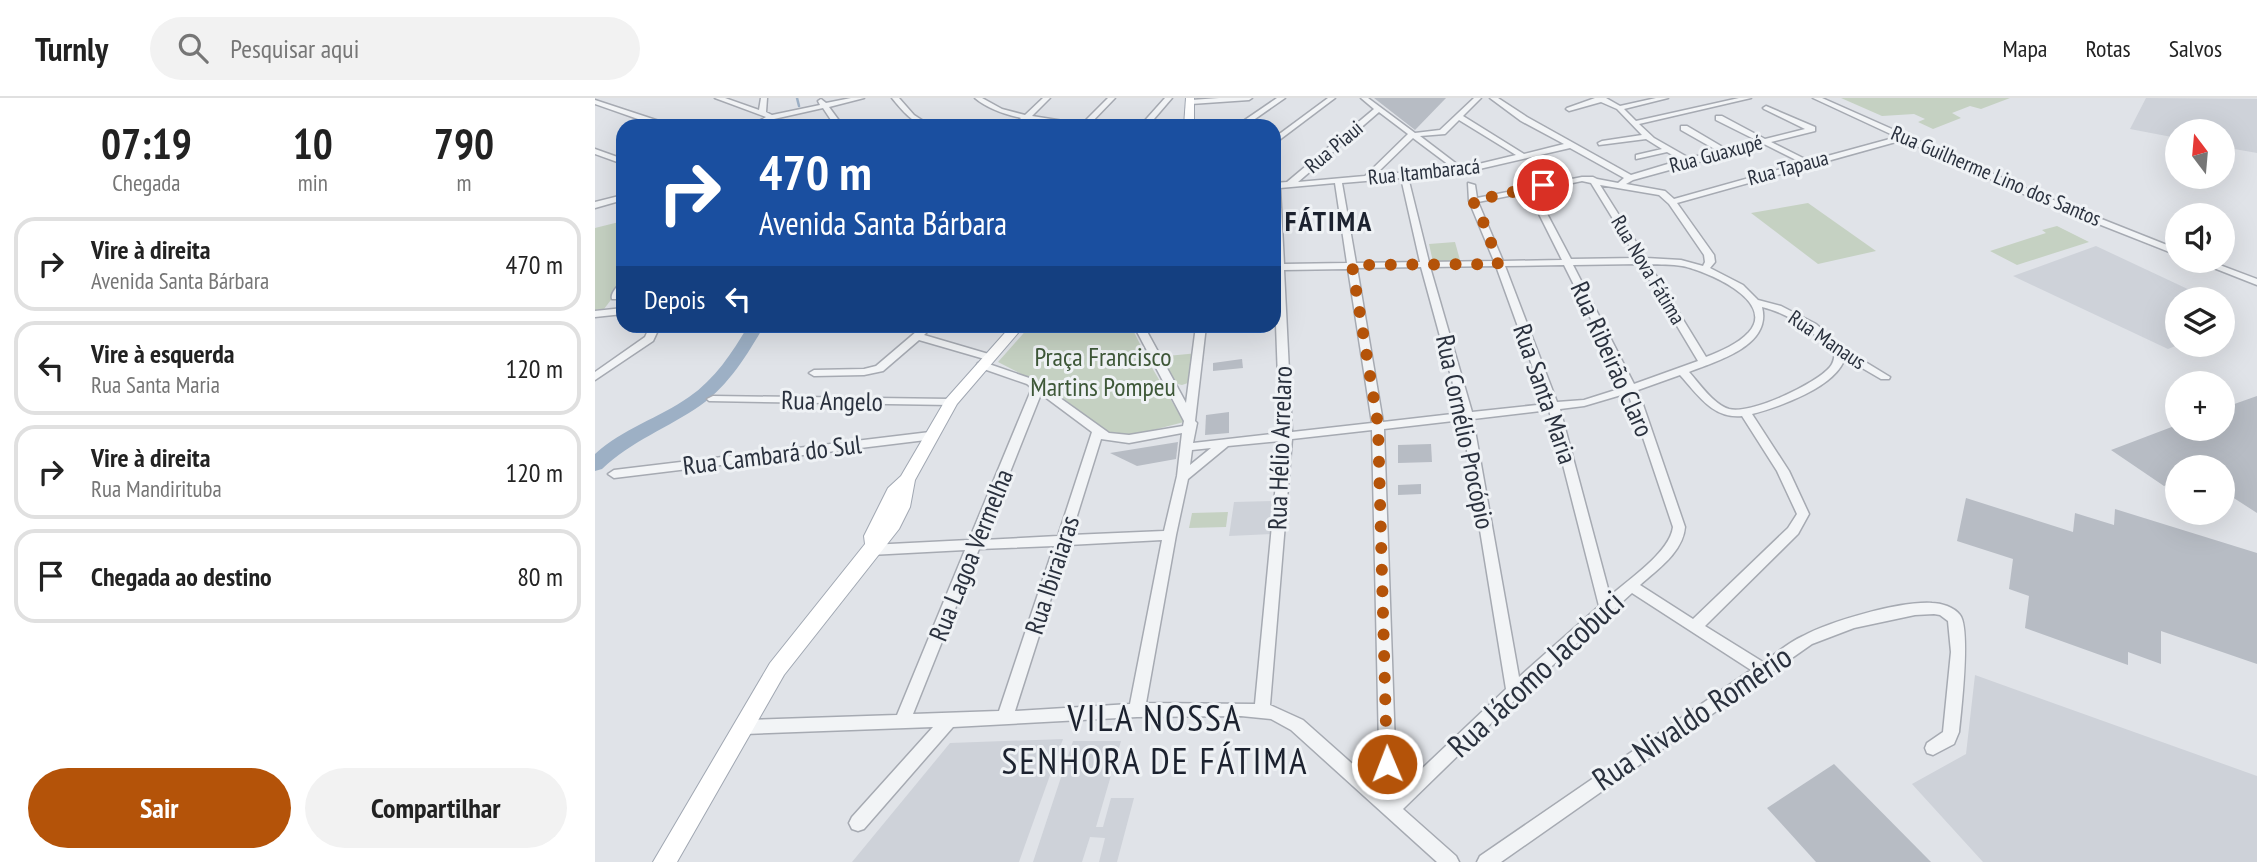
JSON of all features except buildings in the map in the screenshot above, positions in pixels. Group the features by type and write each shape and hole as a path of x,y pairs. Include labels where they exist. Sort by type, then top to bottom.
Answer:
{"main road":[{"path":"1189,119 1190,100"},
{"path":"664,862 777,669 872,547 886,536 908,491 907,480 951,402 1011,333"}],"street":[{"path":"718,98 772,117"},
{"path":"762,113 764,98"},
{"path":"819,98 834,119"},
{"path":"768,119 861,98"},
{"path":"895,98 916,119"},
{"path":"978,98 993,108 1045,119"},
{"path":"1025,119 1047,98"},
{"path":"1091,119 1112,98"},
{"path":"1150,119 1169,98"},
{"path":"1190,100 1249,98"},
{"path":"1250,119 1282,98"},
{"path":"1281,136 1332,98"},
{"path":"1364,98 1462,170 1471,185 1490,197"},
{"path":"1367,178 1412,135 1442,132 1478,98"},
{"path":"1493,98 1626,181"},
{"path":"1619,108 1665,98"},
{"path":"1635,123 1748,98"},
{"name":"Rua Guilherme Lino dos Santos","path":"1816,98 2032,195 2165,247"},
{"path":"1569,109 1600,99 1619,108 1646,136 1688,161"},
{"path":"595,102 645,119"},
{"name":"Rua Guaxupé","path":"1626,181 1688,161 1812,129 1766,108"},
{"name":"Rua Piaui","path":"1290,184 1378,109"},
{"path":"595,113 622,111"},
{"path":"1459,117 1524,157"},
{"path":"1719,118 1807,163"},
{"path":"1684,128 1724,151"},
{"path":"1602,143 1646,136"},
{"name":"Rua Tapaua","path":"1672,202 1905,137"},
{"name":"Rua Itambaracá","path":"1281,185 1462,170 1572,145"},
{"path":"1639,157 1667,150"},
{"path":"596,152 616,159"},
{"name":"Rua Cornélio Procópio","path":"1404,175 1425,265 1467,415 1514,691"},
{"name":"Rua Nova Fátima","path":"1593,179 1703,360"},
{"path":"1339,180 1378,425 1387,805"},
{"path":"1281,267 1642,261 1681,263 1706,269 1710,262 1709,256 1672,202 1662,193 1626,181 1571,180 1473,201"},
{"name":"Rua Santa Maria","path":"1471,185 1473,201 1487,230 1554,408 1606,607"},
{"name":"Rua Ribeirão Claro","path":"1530,188 1632,390 1676,513 1678,536"},
{"path":"595,205 616,199"},
{"name":"Rua Manaus","path":"1706,269 1729,280 1755,302 1779,308 1802,319 1824,334 1840,351 1885,377"},
{"path":"2233,273 2257,282"},
{"path":"1188,447 1467,415 1554,408 1632,390 1739,345 1751,337 1758,322 1755,302"},
{"path":"595,314 616,312"},
{"path":"595,377 649,339 652,333"},
{"path":"814,373 879,369 920,333"},
{"path":"1143,333 1191,425"},
{"path":"1137,710 1188,447 1200,333"},
{"name":"Rua Hélio Arrelaro","path":"1262,709 1286,436 1281,333"},
{"path":"917,336 985,361 1019,377 1098,432 1117,440 1191,425"},
{"path":"1681,370 1720,409 1732,414 1747,413 1821,379 1835,369 1840,351"},
{"path":"1170,383 1181,386 1196,378"},
{"name":"Rua Lagoa Vermelha","path":"902,721 977,543 1038,388"},
{"name":"Rua Angelo","path":"713,399 951,402"},
{"path":"1695,626 1793,531 1803,514 1783,471 1747,413"},
{"name":"Rua Ibiraiaras","path":"1005,718 1098,432"},
{"name":"Rua Cambará do Sul","path":"614,474 930,436"},
{"path":"1183,476 1207,455 1229,443"},
{"path":"872,547 1169,534"},
{"name":"Rua Jácomo Jacobuci","path":"1387,805 1666,554 1678,536"},
{"path":"1631,586 1761,669"},
{"name":"Rua Nivaldo Romério","path":"1486,862 1761,669 1807,640 1879,615 1915,608 1934,608 1955,618 1958,637 1951,732 1948,739 1933,748"},
{"path":"745,727 1005,718 1137,710 1262,709 1290,720 1450,862"},
{"path":"858,823 949,720"}],"shaded area":[{"path":"2146,98 2257,99 2257,153 2235,149 2235,119 2165,119 2165,136 2130,129"},
{"path":"2096,246 2183,287 2165,287 2165,348 2013,276"},
{"path":"1276,501 1272,534 1229,536 1234,502"},
{"path":"1975,675 2257,776 2257,862 1983,862 1912,784 1966,754"},
{"path":"1063,739 1019,862 852,862 950,743"},
{"path":"1073,741 1121,741 1096,827 1103,827 1111,798 1134,798 1117,862 1099,862 1105,838 1090,837 1082,862 1033,862"}],"green space":[{"path":"1841,98 2010,98 1981,109 1970,106 1952,113 1961,118 1933,129 1918,122 1925,119 1914,114 1882,116"},
{"path":"1808,203 1876,251 1818,264 1751,213"},
{"path":"616,223 616,293 604,309 595,310 595,228"},
{"path":"2057,226 2089,242 2017,265 1990,251 2046,233 2042,230"},
{"path":"1455,242 1460,260 1433,262 1429,244"},
{"name":"Praça Francisco Martins Pompeu","path":"1024,333 1134,333 1184,422 1134,435 1108,432 1049,388 998,362"},
{"path":"1198,353 1191,382 1182,385 1173,383 1157,357"},
{"path":"1228,512 1226,527 1189,528 1192,513"}],"waterway":[{"path":"797,98 799,106"},
{"path":"595,465 630,438 705,393 730,366 752,333"}],"district":[{"name":"FÁTIMA","path":"1329,221"},
{"name":"VILA NOSSA SENHORA DE FÁTIMA","path":"1155,740"}],"route":[{"path":"1387,764 1378,425 1352,265 1498,264 1487,230 1473,201 1543,185"}]}
